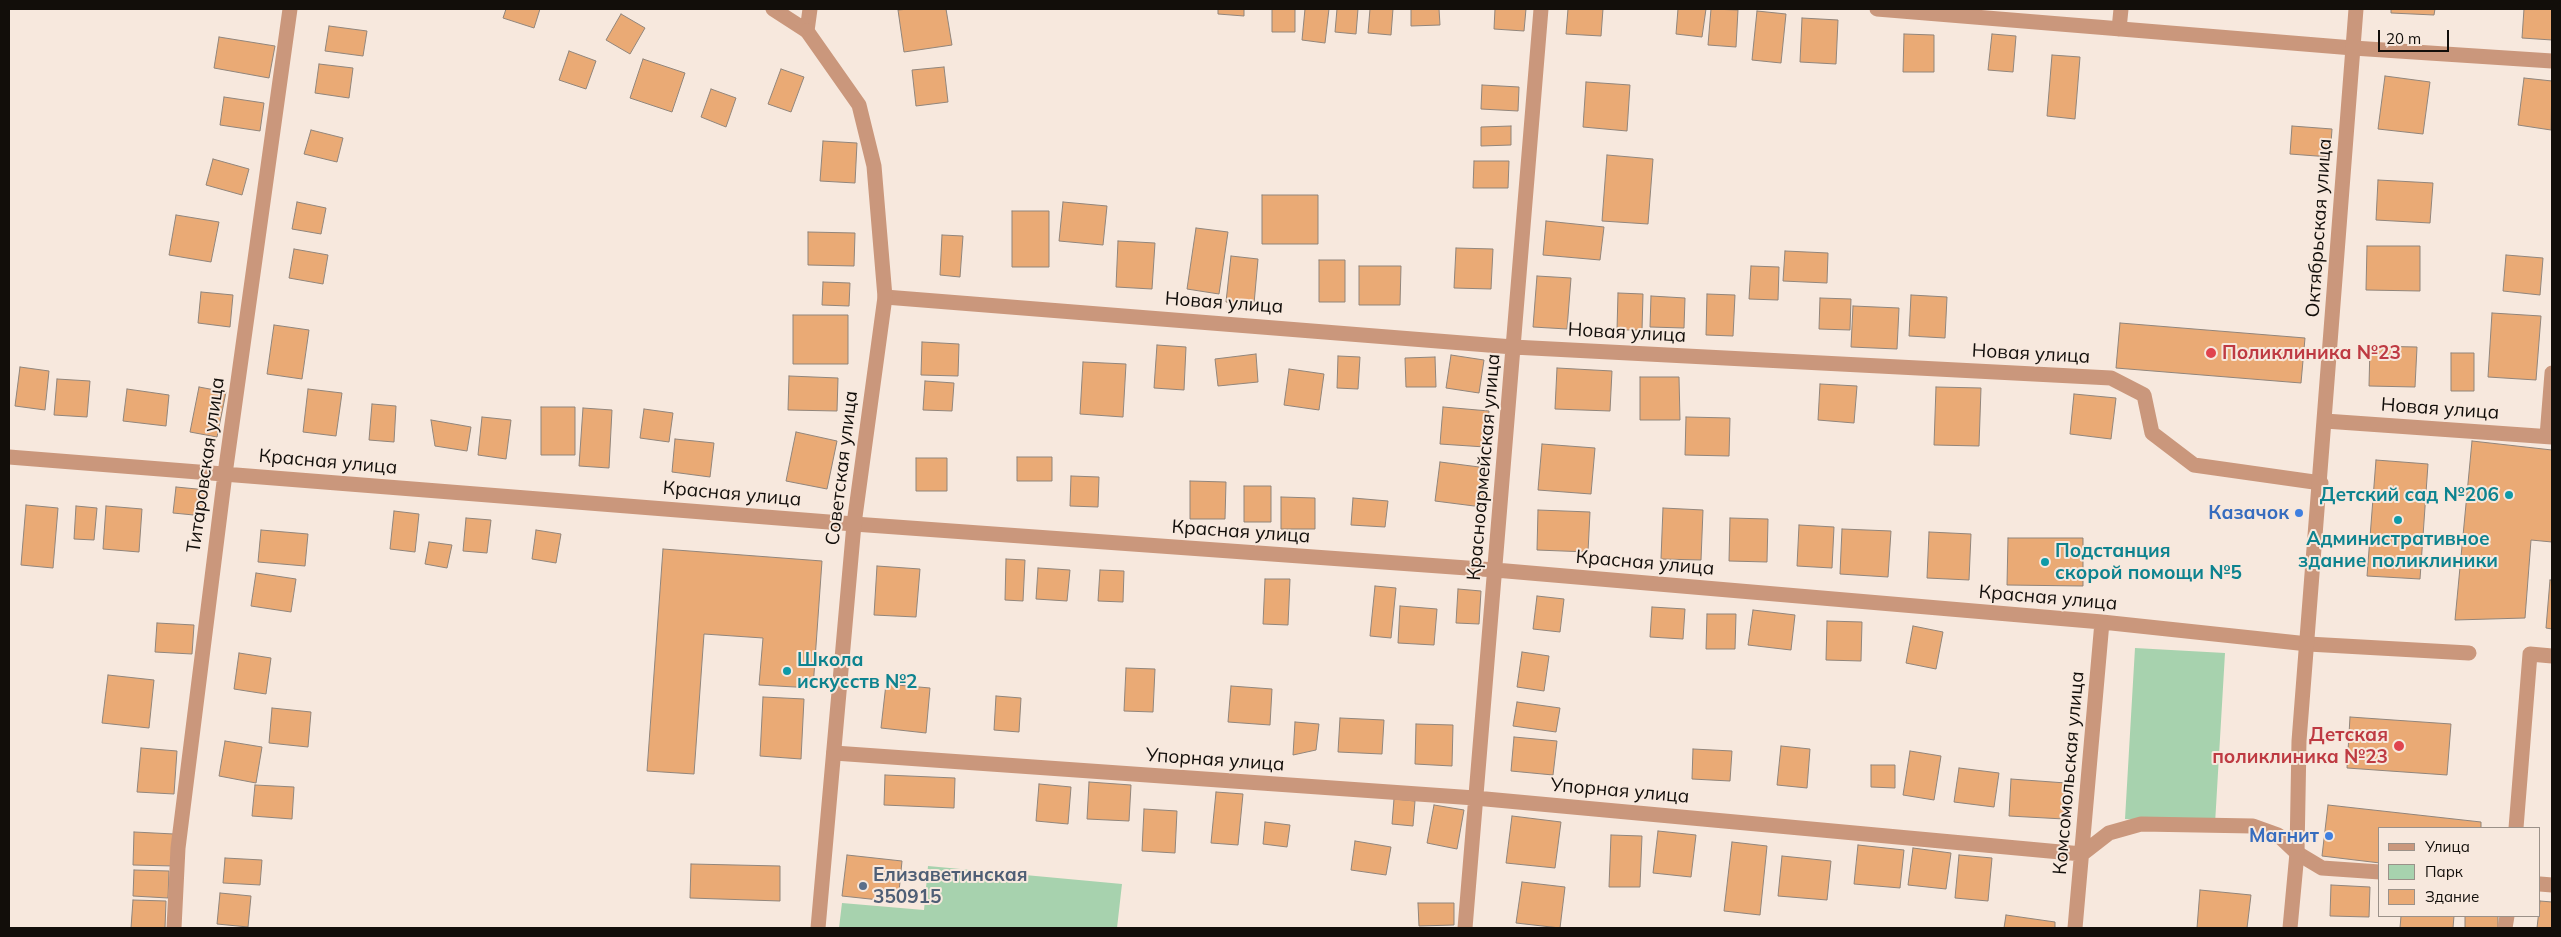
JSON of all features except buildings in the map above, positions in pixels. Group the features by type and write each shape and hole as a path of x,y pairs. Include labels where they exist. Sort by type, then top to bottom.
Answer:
{"street":[{"name":"Титаровская улица","path":"174,928 178,848 225,474 290,9"},
{"path":"773,9 807,31 810,9"},
{"name":"Красноармейская улица","path":"1465,928 1541,9"},
{"path":"1877,9 2353,48 2552,61"},
{"path":"2119,29 2121,9"},
{"name":"Октябрьская улица","path":"2290,928 2297,853 2299,742 2321,483 2356,9"},
{"name":"Советская улица","path":"807,31 859,105 874,166 885,297 854,524 818,928"},
{"name":"Новая улица","path":"885,297 1513,347 2111,378 2144,394 2152,433 2194,465 2321,483"},
{"path":"2550,437 2552,372"},
{"name":"Новая улица","path":"2325,421 2550,437"},
{"name":"Красная улица","path":"9,457 854,524 1495,570 2102,622 2308,644 2469,652"},
{"name":"Комсомольская улица","path":"2076,928 2102,622"},
{"path":"2516,827 2530,654 2552,656"},
{"name":"Упорная улица","path":"834,753 1475,798 2082,854"},
{"path":"2082,854 2109,833 2141,824 2253,826 2278,835 2297,853 2322,868 2378,872"}],"green space":[{"path":"2135,648 2225,653 2215,824 2125,819"},
{"path":"928,866 1122,884 1117,928 839,928 842,903 924,910"}],"place":[{"name":"Поликлиника №23","path":"2211,353"},
{"name":"Детский сад №206","path":"2509,495"},
{"name":"Казачок","path":"2299,513"},
{"name":"Административное здание поликлиники","path":"2398,520"},
{"name":"Подстанция скорой помощи №5","path":"2045,562"},
{"name":"Школа искусств №2","path":"787,671"},
{"name":"Детская поликлиника №23","path":"2399,746"},
{"name":"Магнит","path":"2329,836"},
{"name":"Елизаветинская 350915","path":"863,886"}]}
